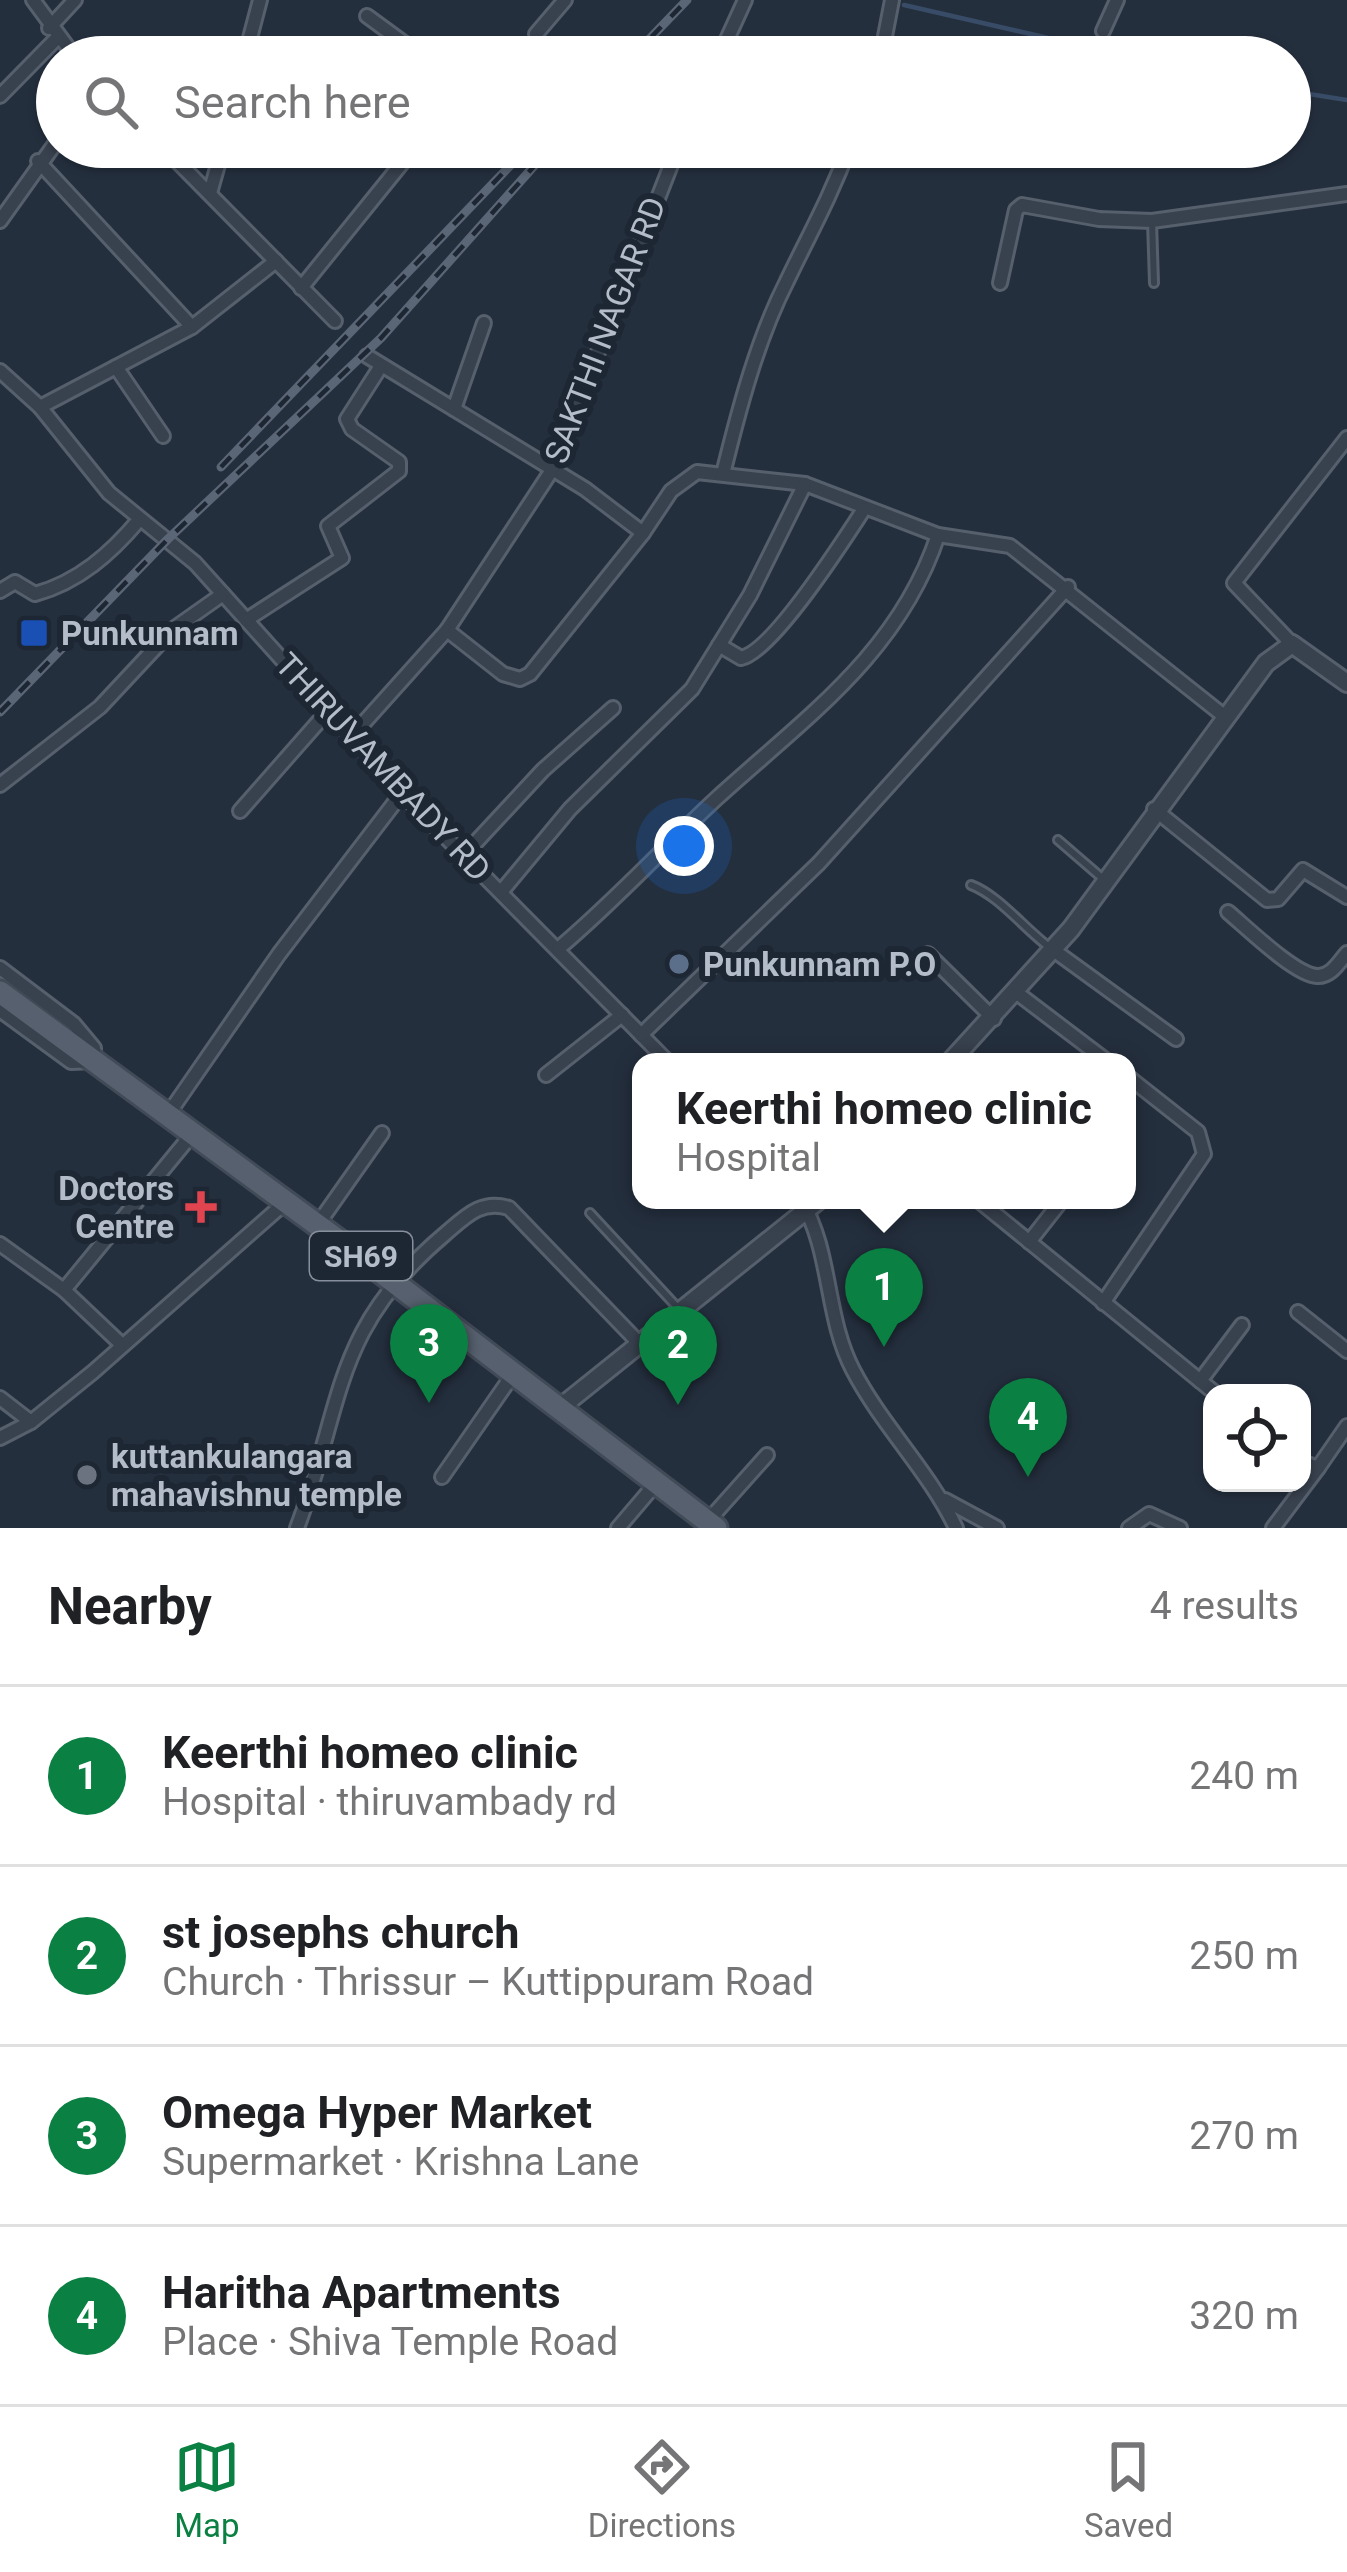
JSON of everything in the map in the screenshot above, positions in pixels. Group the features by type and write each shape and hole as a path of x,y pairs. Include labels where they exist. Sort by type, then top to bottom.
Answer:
{"main road":[{"name":"SH69","path":"0,992 318,1224 712,1524"}],"street":[{"path":"33,0 58,36"},
{"path":"51,36 75,0"},
{"path":"250,36 260,0"},
{"path":"536,34 565,0"},
{"path":"729,36 745,0"},
{"path":"885,36 892,0"},
{"path":"1103,31 1117,0"},
{"path":"367,16 394,36"},
{"path":"0,96 36,53"},
{"path":"0,220 36,164"},
{"path":"44,168 192,328"},
{"path":"184,168 335,322"},
{"path":"210,193 217,168"},
{"path":"301,288 398,168"},
{"name":"SAKTHI NAGAR RD","path":"351,737 447,630 552,470 670,168"},
{"path":"723,474 748,382 785,283 823,219 841,168"},
{"path":"1000,283 1018,206 1152,221 1347,194"},
{"path":"40,407 192,328 277,261"},
{"path":"454,410 484,322"},
{"path":"367,356 643,532"},
{"path":"246,620 342,558 343,551 326,533 328,526 399,471 399,462 352,429 347,418 382,366"},
{"path":"116,368 164,436"},
{"name":"THIRUVAMBADY RD","path":"0,371 40,407 109,493 168,539 223,594 402,793 659,1053"},
{"path":"1347,438 1234,583 1292,644 1347,683"},
{"path":"447,630 502,674 520,680 530,674 687,476 723,474 805,484 938,535 1010,546 1068,587 1224,716"},
{"path":"501,892 570,808 662,724 719,645 805,484"},
{"path":"719,645 741,658 759,648 820,576 864,509"},
{"path":"0,591 15,582 35,593 52,589 112,551 139,520"},
{"path":"558,949 853,677 896,625 926,571 938,535"},
{"path":"641,1034 790,893 943,731 1068,587"},
{"path":"0,785 100,707 172,630 223,594"},
{"path":"959,1053 1052,949 1266,663 1292,644"},
{"path":"464,855 543,770 614,709"},
{"path":"240,811 328,711"},
{"path":"169,1114 279,954 402,793"},
{"path":"1154,809 1268,900 1279,899 1303,870 1347,897"},
{"path":"1228,912 1301,970 1318,976 1331,973 1347,953"},
{"path":"1052,949 1176,1039"},
{"path":"928,954 994,1018"},
{"path":"0,968 74,1024 94,1048 94,1061 71,1062 0,1010"},
{"path":"1017,993 1096,1053"},
{"path":"546,1076 622,1015"},
{"path":"1103,1303 1204,1154 1198,1132 1136,1083"},
{"path":"64,1290 194,1132"},
{"path":"318,1224 382,1133"},
{"path":"0,1438 31,1422 287,1202"},
{"path":"297,1528 345,1360 394,1281 475,1209 494,1203 509,1208 638,1343"},
{"path":"561,1407 803,1209"},
{"path":"810,1209 837,1333 854,1372 942,1498 956,1528"},
{"path":"989,1209 1204,1384"},
{"path":"1029,1242 1055,1209"},
{"path":"0,1244 64,1290 121,1344"},
{"path":"1298,1312 1347,1351"},
{"path":"1201,1381 1242,1325"},
{"path":"442,1477 514,1372"},
{"path":"0,1398 31,1422"},
{"path":"1273,1528 1318,1468 1327,1463 1347,1426"},
{"path":"712,1524 766,1455"},
{"path":"1311,1465 1318,1468"},
{"path":"618,1528 658,1481"},
{"path":"942,1498 997,1528"},
{"path":"1129,1528 1149,1514 1180,1528"}],"lane":[{"path":"1152,221 1154,283"},
{"path":"1058,840 1105,880"},
{"path":"971,885 994,895 1006,914 1052,949"},
{"path":"590,1213 680,1309"}],"waterway":[{"path":"904,5 1039,36"},
{"path":"1311,94 1347,100"}],"railway":[{"path":"652,36 687,0"},
{"path":"221,467 508,168"},
{"path":"0,712 168,539 381,338 532,168"}],"place":[{"name":"Punkunnam","path":"34,633"},
{"name":"Punkunnam P.O","path":"679,964"},
{"name":"Doctors Centre","path":"201,1207"},
{"name":"Keerthi homeo clinic","path":"884,1347"},
{"name":"Omega Hyper Market","path":"429,1403"},
{"name":"st josephs church","path":"678,1405"},
{"name":"kuttankulangara mahavishnu temple","path":"87,1475"},
{"name":"Haritha Apartments","path":"1028,1477"}]}
